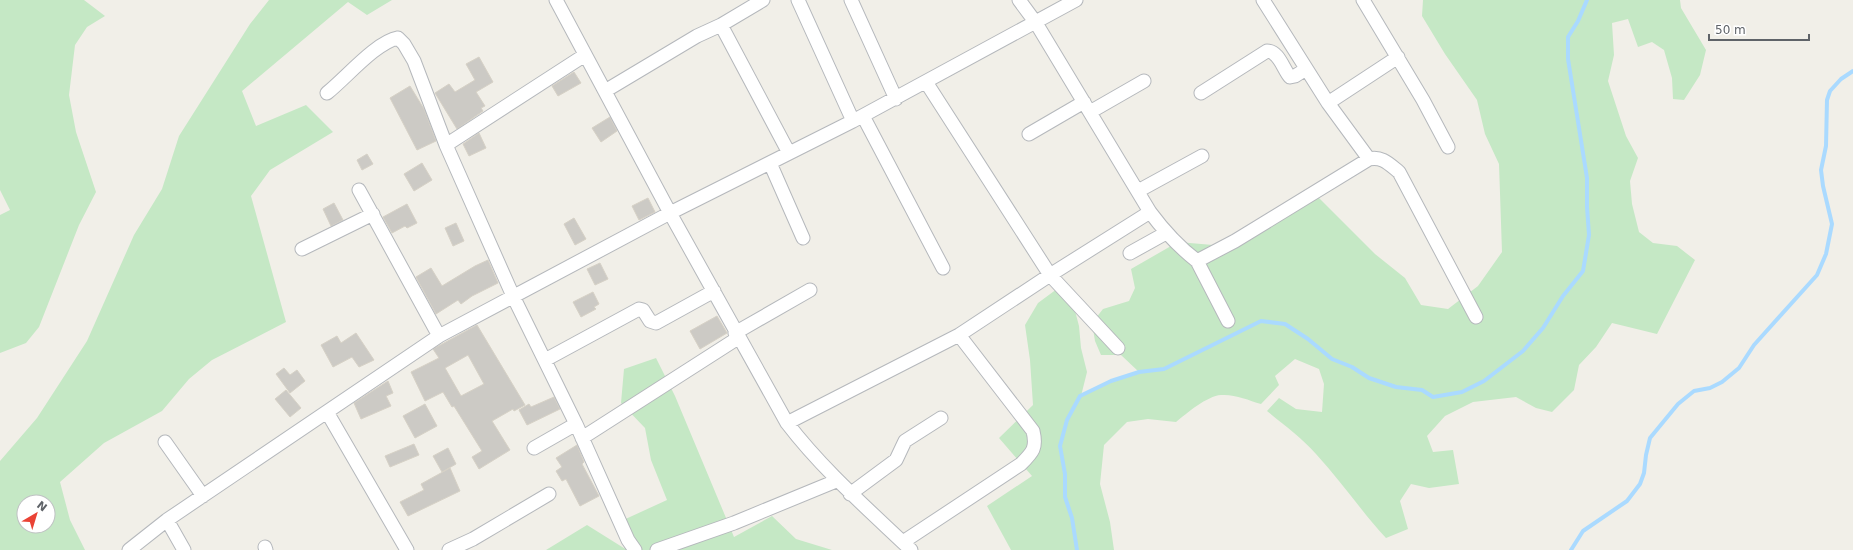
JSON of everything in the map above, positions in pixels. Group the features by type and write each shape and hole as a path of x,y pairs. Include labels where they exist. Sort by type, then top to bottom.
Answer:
{"street":[{"path":"556,0 670,214 787,423 805,447 836,481 907,546 1021,464 1031,453 1036,443 1033,431 959,335"},
{"path":"605,91 697,36 721,25 763,0"},
{"path":"798,0 858,119 943,268"},
{"path":"851,0 896,99"},
{"path":"1020,0 1036,23 1150,212 1166,233 1181,249 1197,261 1228,321"},
{"path":"129,550 167,520 439,336 670,214 896,99 1076,0"},
{"path":"1263,0 1306,70 1369,159"},
{"path":"1363,0 1424,100 1448,147"},
{"path":"721,25 789,153"},
{"path":"327,93 366,57 390,40 398,38 404,44 414,61 446,145 513,296 576,424 628,540 635,550"},
{"path":"1201,93 1267,50 1276,54 1290,77 1306,70"},
{"path":"446,145 584,55"},
{"path":"1328,102 1398,57"},
{"path":"1029,134 1144,81"},
{"path":"926,82 1050,275 1118,348"},
{"path":"1138,191 1202,156"},
{"path":"1197,261 1235,241 1369,159 1382,159 1399,172 1476,317"},
{"path":"770,163 804,238"},
{"path":"360,190 439,336"},
{"path":"787,423 959,335 1150,212"},
{"path":"302,249 373,214"},
{"path":"1130,253 1166,233"},
{"path":"582,438 737,335 810,290"},
{"path":"545,360 639,309 643,310 650,322 656,323 714,291"},
{"path":"327,412 407,550"},
{"path":"850,494 896,460 906,441 941,418"},
{"path":"534,448 576,424"},
{"path":"165,442 203,496"},
{"path":"657,550 734,523 836,481"},
{"path":"449,550 473,539 549,494"},
{"path":"167,520 184,550"}],"green space":[{"path":"0,0 84,0 105,16 87,27 75,45 69,95 76,132 96,192 79,225 39,327 26,343 0,353 0,215 10,210 0,190"},
{"path":"269,0 392,0 367,15 348,2 242,91 256,126 306,105 333,132 270,170 251,196 286,322 212,360 189,379 162,411 104,443 60,482 70,520 85,550 0,550 0,461 37,418 87,341 134,235 162,189 179,136 250,24"},
{"path":"1423,0 1680,0 1681,8 1706,50 1700,75 1684,100 1673,99 1672,78 1664,50 1652,42 1638,47 1628,19 1612,23 1614,55 1608,81 1626,136 1638,158 1630,181 1632,204 1639,232 1653,243 1677,246 1695,260 1657,334 1612,323 1596,347 1579,365 1574,390 1552,412 1536,408 1516,397 1473,402 1445,416 1427,436 1433,452 1453,450 1459,484 1429,488 1411,484 1400,501 1408,529 1386,538 1311,448 1267,411 1279,398 1296,409 1322,412 1324,384 1319,369 1295,359 1275,376 1279,385 1261,404 1231,395 1215,396 1197,406 1176,422 1148,419 1127,422 1104,445 1100,484 1110,522 1114,550 1011,550 987,506 1032,476 999,438 1033,405 1030,360 1025,325 1038,303 1065,283 1079,326 1081,348 1087,372 1081,396 1111,381 1139,372 1121,355 1101,355 1095,341 1092,323 1103,309 1129,301 1135,288 1131,269 1178,242 1213,245 1251,232 1317,196 1375,254 1405,278 1421,305 1448,309 1478,286 1502,252 1499,164 1485,134 1477,100 1445,54 1422,16"},
{"path":"656,358 675,396 734,537 772,516 796,539 832,550 636,550 619,522 667,500 651,460 645,428 621,403 624,369"},
{"path":"587,525 627,550 546,550"}],"building":[{"path":"479,57 493,82 476,92 485,106 481,108 483,111 457,129 435,93 449,84 455,92 475,80 466,64"},
{"path":"574,72 581,83 558,96 552,86"},
{"path":"410,86 424,109 436,141 417,150 390,98"},
{"path":"610,117 617,131 601,142 592,128"},
{"path":"479,133 486,148 469,156 463,144"},
{"path":"367,154 373,164 362,170 357,160"},
{"path":"422,163 432,180 414,191 404,174"},
{"path":"648,198 655,212 639,220 632,206"},
{"path":"334,203 343,220 331,226 323,209"},
{"path":"407,204 417,223 407,228 405,226 392,233 383,217"},
{"path":"574,218 586,239 575,245 564,224"},
{"path":"456,223 464,241 453,246 445,228"},
{"path":"488,260 498,283 472,296 461,304 458,300 436,314 416,277 431,268 442,286"},
{"path":"600,263 608,279 595,285 587,269"},
{"path":"593,292 599,304 594,307 596,309 581,317 573,302"},
{"path":"717,316 727,333 700,349 690,331"},
{"path":"477,325 525,405 514,411 513,409 492,421 510,450 479,469 472,457 482,451 454,406 452,407 443,392 425,401 411,372 439,358 433,349","holes":["468,355 484,384 461,396 445,368"]},
{"path":"356,333 374,360 359,367 352,357 333,367 321,345 337,336 341,343"},
{"path":"284,368 290,375 297,370 305,381 290,393 276,374"},
{"path":"388,381 393,393 386,396 391,406 361,419 354,403"},
{"path":"286,390 301,408 290,417 275,399"},
{"path":"554,397 560,409 527,425 519,410 529,404 531,407"},
{"path":"425,404 437,426 415,438 403,416"},
{"path":"414,444 419,455 390,467 385,456"},
{"path":"577,445 584,462 582,464 599,496 580,506 566,479 562,481 556,471 562,467 556,458"},
{"path":"448,448 456,464 442,472 433,456"},
{"path":"450,468 460,491 408,516 400,502 424,490 421,484"}],"waterway":[{"path":"1077,550 1072,518 1065,497 1065,474 1060,446 1067,420 1080,396 1111,381 1139,372 1164,369 1261,321 1285,324 1308,339 1332,359 1352,367 1369,378 1396,387 1422,390 1433,397 1462,392 1484,381 1523,351 1543,328 1563,296 1583,271 1589,235 1587,178 1568,59 1568,37 1578,21 1587,0"},
{"path":"1571,550 1583,531 1627,501 1640,484 1644,473 1650,438 1678,404 1694,391 1710,388 1722,382 1739,368 1754,345 1817,275 1826,254 1832,224 1823,186 1821,170 1826,146 1827,100 1830,91 1841,79 1853,71"}]}
